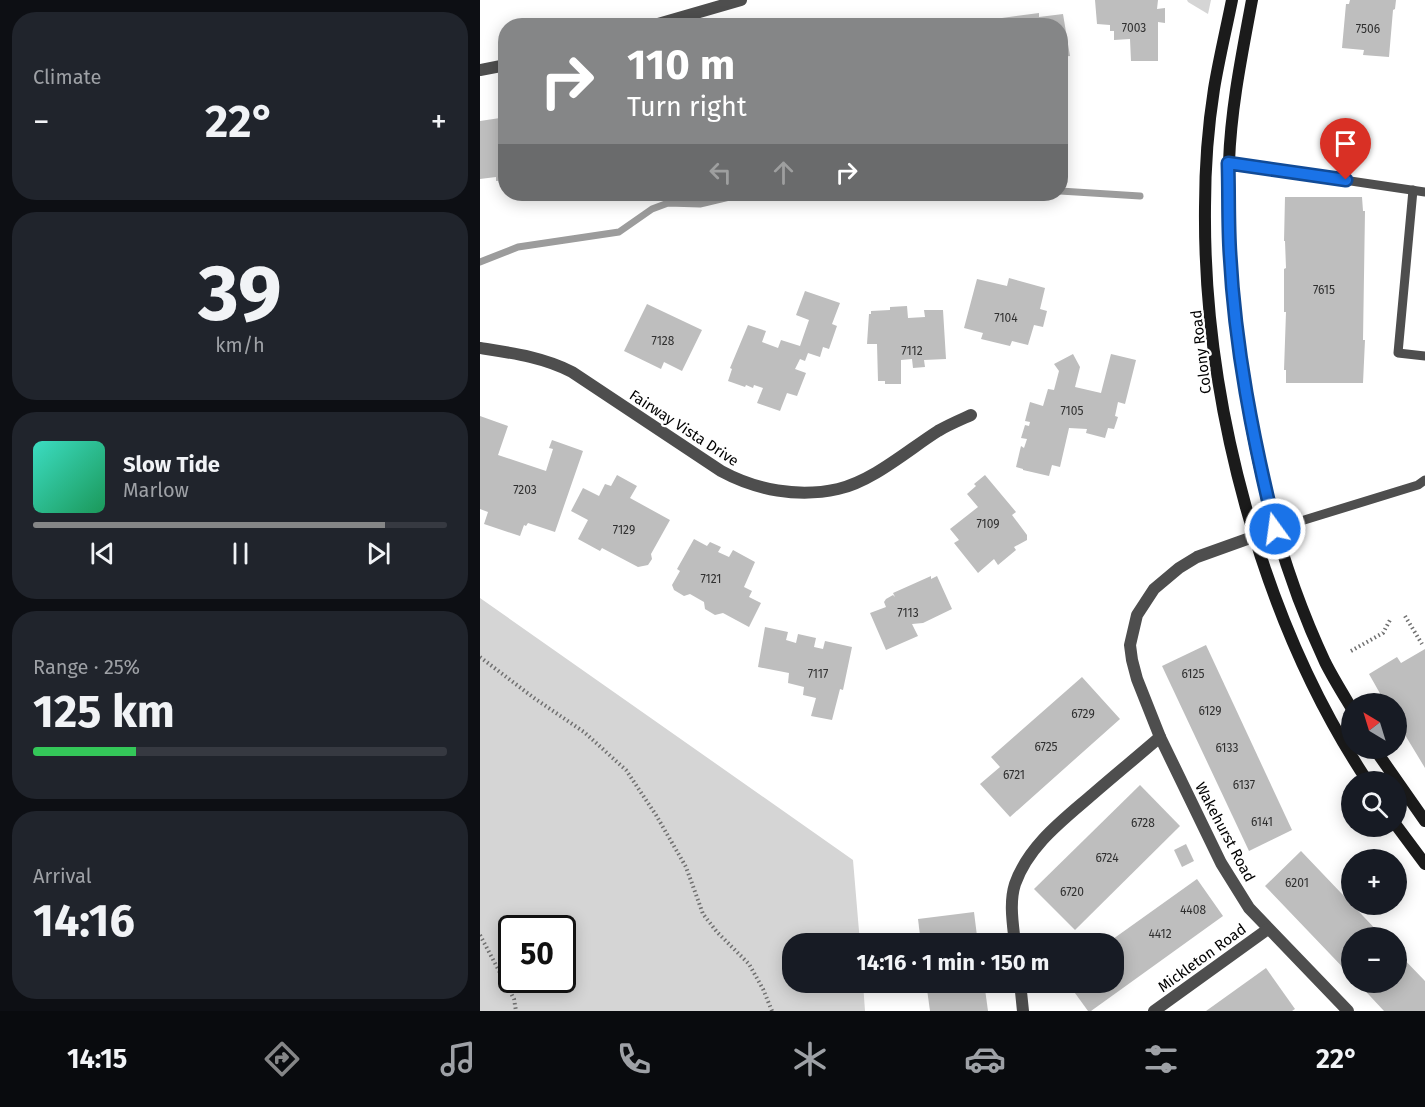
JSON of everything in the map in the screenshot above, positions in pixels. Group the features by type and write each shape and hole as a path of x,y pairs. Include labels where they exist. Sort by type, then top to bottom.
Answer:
{"main road":[{"name":"Colony Road","path":"1232,0 1214,91 1205,199 1213,344 1231,453 1280,610 1306,670 1361,771"},
{"path":"1252,0 1236,84 1228,163 1230,254 1240,360 1256,456 1275,529 1325,662 1343,693"},
{"path":"1382,759 1425,820"},
{"path":"1405,837 1425,864"}],"street":[{"path":"679,18 741,0"},
{"path":"480,70 498,67"},
{"name":"Fairway Vista Drive","path":"480,348 535,357 554,363 572,372 721,471 743,483 764,489 816,492 839,489 862,479 940,430 971,415"},
{"name":"Wakehurst Road","path":"1275,529 1197,557 1179,568 1154,589 1137,615 1130,645 1132,660 1160,737 1221,863 1250,908 1268,929 1348,1011"},
{"path":"1014,933 1012,905 1014,886 1022,868 1037,846 1060,822 1160,737"},
{"name":"Mickleton Road","path":"1154,1011 1268,929"},
{"path":"1021,993 1023,1011"}],"lane":[{"path":"1228,163 1425,192"},
{"path":"1413,190 1398,353 1425,356"},
{"path":"1275,529 1418,485 1425,480"}],"path":[{"path":"1405,616 1422,645"},
{"path":"1351,651 1383,633 1390,620"},
{"path":"480,657 584,732 626,770 656,815 686,867 703,914 717,932 749,964 763,988 772,1011"},
{"path":"480,935 514,999 516,1011"}],"shaded area":[{"path":"1187,0 1211,0 1208,14 1188,2"},
{"path":"480,598 853,860 859,933 782,933 782,993 864,993 865,1011 480,1011"}],"building":[{"path":"1095,0 1158,0 1157,9 1165,8 1165,23 1158,22 1158,61 1131,61 1130,39 1114,40 1114,31 1110,31 1110,25 1097,24"},
{"path":"1350,0 1396,0 1389,57 1363,55 1364,50 1342,48 1346,4 1349,4"},
{"path":"1039,13 1039,17 1063,14 1064,18 1002,18"},
{"path":"498,118 498,181 496,181 496,177 480,179 480,121"},
{"path":"1285,197 1362,197 1363,211 1365,211 1363,383 1286,383 1286,370 1284,370"},
{"path":"1009,278 1045,288 1040,309 1047,311 1043,327 1034,325 1028,345 1012,341 1010,346 981,339 983,333 964,328 977,279 1007,286"},
{"path":"805,291 840,303 832,324 837,326 829,349 823,347 820,357 808,353 805,361 800,359 795,369 806,373 797,396 787,393 780,411 757,403 763,388 754,385 753,388 746,385 745,387 728,381 732,369 730,368 748,325 766,331 762,342 778,348 781,340 800,346 809,320 796,315"},
{"path":"647,304 702,330 682,371 664,362 661,369 624,351"},
{"path":"907,306 908,318 925,317 924,310 943,310 946,359 924,360 925,367 913,368 912,359 901,360 901,384 885,384 885,381 878,381 877,344 867,344 869,314 871,311 890,310 890,307"},
{"path":"1073,354 1080,367 1075,387 1101,393 1111,354 1136,360 1125,404 1118,402 1115,416 1118,417 1114,429 1108,428 1105,438 1086,433 1087,429 1069,428 1060,467 1052,465 1049,476 1016,467 1021,446 1024,448 1027,439 1021,438 1025,425 1029,426 1030,422 1025,421 1030,402 1043,406 1048,389 1054,390 1059,371 1054,364"},
{"path":"480,416 508,426 498,455 546,471 553,449 549,448 552,440 583,451 555,532 528,523 524,525 520,536 484,524 488,512 480,509"},
{"path":"617,475 637,486 630,498 670,520 651,554 652,559 648,565 638,567 602,548 600,551 578,539 588,520 571,511 583,488 599,496 605,484 611,486"},
{"path":"985,475 1016,512 1012,515 1027,535 1027,540 1014,547 1016,550 998,565 994,559 978,573 954,543 959,540 950,529 978,507 967,494"},
{"path":"694,539 707,546 710,542 721,547 718,552 729,557 733,550 755,562 744,587 752,591 749,597 761,603 749,627 723,613 715,615 705,609 704,602 690,594 684,596 674,590 672,585 680,571 677,569"},
{"path":"931,576 931,579 937,576 952,609 923,623 912,624 918,636 886,650 870,613 886,607 884,602 893,595 895,597 893,593"},
{"path":"765,627 788,632 786,640 796,643 798,634 816,638 814,647 823,649 825,641 852,647 843,690 840,689 832,720 811,716 816,698 803,695 804,687 788,683 789,673 758,667"},
{"path":"1206,645 1292,830 1249,851 1162,666"},
{"path":"1425,649 1425,768 1407,738 1407,693 1380,693 1369,674 1397,657 1401,663"},
{"path":"1082,677 1120,719 1010,817 980,784 1000,767 991,757"},
{"path":"1140,785 1180,826 1075,930 1034,889"},
{"path":"1186,844 1194,861 1182,867 1174,850"},
{"path":"1301,851 1341,893 1341,915 1362,915 1374,927 1341,927 1341,965 1265,886"},
{"path":"1197,879 1223,916 1124,987 1124,933 1121,933"},
{"path":"974,912 977,933 920,933 918,919"},
{"path":"1407,962 1425,981 1425,1011 1384,1011 1367,993 1407,993"},
{"path":"1266,968 1295,1009 1292,1011 1206,1011"},
{"path":"928,993 986,993 988,1011 930,1011"},
{"path":"1075,993 1116,993 1091,1011 1088,1011"}],"waterway":[{"path":"1068,192 1140,196"},
{"path":"480,262 518,247 619,232 652,209 668,203 700,204 713,201"}],"route":[{"path":"1275,529 1256,456 1240,360 1230,254 1228,163 1346,180"}]}
